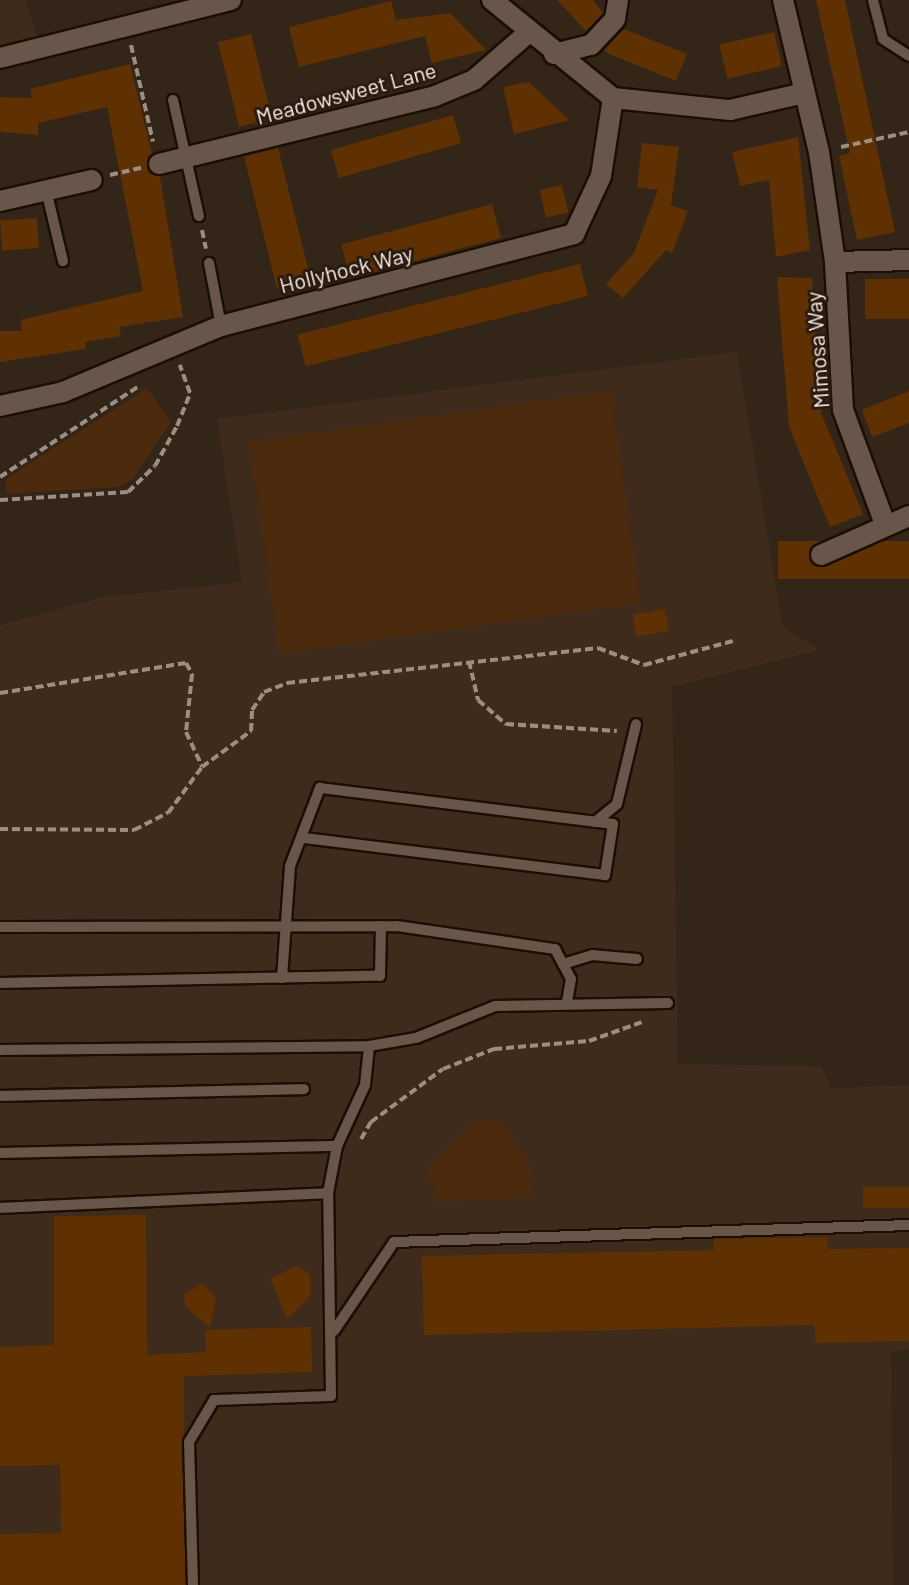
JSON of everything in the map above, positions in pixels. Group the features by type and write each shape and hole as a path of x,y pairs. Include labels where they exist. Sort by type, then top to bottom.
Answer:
{"street":[{"path":"0,58 231,0"},
{"path":"554,54 591,45 615,19 618,0"},
{"name":"Mimosa Way","path":"783,0 819,152 835,262 843,410 885,524"},
{"path":"496,1 554,54 613,98 663,109 730,110 804,93"},
{"name":"Meadowsweet Lane","path":"159,164 435,96 474,80 529,32"},
{"name":"Hollyhock Way","path":"0,406 63,392 221,326 574,234 601,176 613,98"},
{"path":"0,201 47,194 92,180"},
{"name":"Mimosa Way","path":"835,262 909,260"},
{"path":"821,555 885,524 909,516"}],"lane":[{"path":"873,0 883,39 909,56"},
{"path":"173,100 199,216"},
{"path":"47,194 63,261"},
{"path":"209,263 221,326"},
{"path":"595,822 617,804 628,776 629,735 636,724"},
{"path":"282,978 290,924 290,866 304,838 320,788 613,824 605,875 304,838"},
{"path":"0,983 380,976 381,926"},
{"path":"0,927 381,926 555,949 571,979 567,1002"},
{"path":"563,964 592,955 637,959"},
{"path":"0,1050 369,1046 416,1038 495,1006 662,1002"},
{"path":"193,1585 189,1442 214,1400 331,1396 333,1333 328,1193 337,1146 365,1085 369,1046"},
{"path":"0,1096 304,1089"},
{"path":"0,1153 337,1146"},
{"path":"0,1208 328,1193"},
{"path":"333,1333 394,1242 909,1225"}],"path":[{"path":"92,180 159,164 127,26"},
{"path":"819,152 909,132"},
{"path":"199,216 209,263"},
{"path":"0,500 128,492 155,466 190,393 177,355 165,365"},
{"path":"0,477 142,384"},
{"path":"0,829 134,830 168,813 202,767 251,731 252,710 264,692 469,661 598,648 644,665 733,641"},
{"path":"469,661 478,700 506,724 597,724 629,735"},
{"path":"0,693 186,663 192,674 186,732 202,767"},
{"path":"337,1146 357,1145 371,1122 443,1069 494,1049 589,1041 638,1025 655,1015 662,1002"}],"shaded area":[{"path":"0,0 25,0 43,52 0,58"},
{"path":"737,352 783,627 820,650 672,687 678,1064 821,1066 831,1088 909,1085 909,1350 891,1351 893,1585 0,1585 0,625 103,597 242,582 217,419"},
{"path":"147,388 171,422 133,479 117,487 6,494 6,479"},
{"path":"611,391 641,603 279,654 250,442"},
{"path":"500,1120 529,1163 535,1197 438,1202 427,1168 473,1122"}],"building":[{"path":"557,0 593,0 603,13 586,31"},
{"path":"816,0 845,0 895,232 857,240 839,156 850,153"},
{"path":"391,1 396,20 450,13 486,50 432,63 425,36 299,67 289,27"},
{"path":"624,29 687,54 676,81 604,50"},
{"path":"774,32 782,66 727,79 719,45"},
{"path":"251,34 272,118 239,127 218,42"},
{"path":"130,64 152,154 147,168 160,177 183,317 119,327 121,336 85,342 86,349 0,362 0,331 22,331 21,320 143,291 107,107 38,123 38,135 0,132 0,97 32,98 30,89"},
{"path":"529,82 569,120 514,134 503,87"},
{"path":"453,115 461,143 339,178 331,150"},
{"path":"798,137 810,250 776,257 769,180 740,186 732,152"},
{"path":"642,143 679,147 671,205 688,211 672,253 666,250 623,298 606,284 634,253 658,190 637,187"},
{"path":"278,148 311,281 277,289 244,156"},
{"path":"562,185 568,212 546,217 540,190"},
{"path":"492,204 501,238 350,278 341,244"},
{"path":"37,218 39,248 2,251 0,221"},
{"path":"580,264 588,296 306,366 298,334"},
{"path":"777,277 812,278 821,413 863,514 830,527 789,427"},
{"path":"865,279 909,279 909,319 865,319"},
{"path":"909,391 909,423 872,437 862,410"},
{"path":"778,541 909,541 909,579 778,579"},
{"path":"665,609 669,631 636,636 633,615"},
{"path":"863,1187 909,1187 909,1208 863,1208"},
{"path":"146,1215 147,1355 206,1352 205,1330 311,1327 312,1372 184,1376 185,1585 0,1585 0,1534 61,1533 60,1465 0,1466 0,1347 54,1345 54,1216"},
{"path":"827,1237 827,1249 909,1248 909,1341 816,1343 814,1325 424,1335 422,1256 714,1250 714,1239"},
{"path":"297,1265 310,1275 311,1294 287,1320 271,1279"},
{"path":"202,1283 216,1298 210,1328 185,1306 184,1295"}]}
